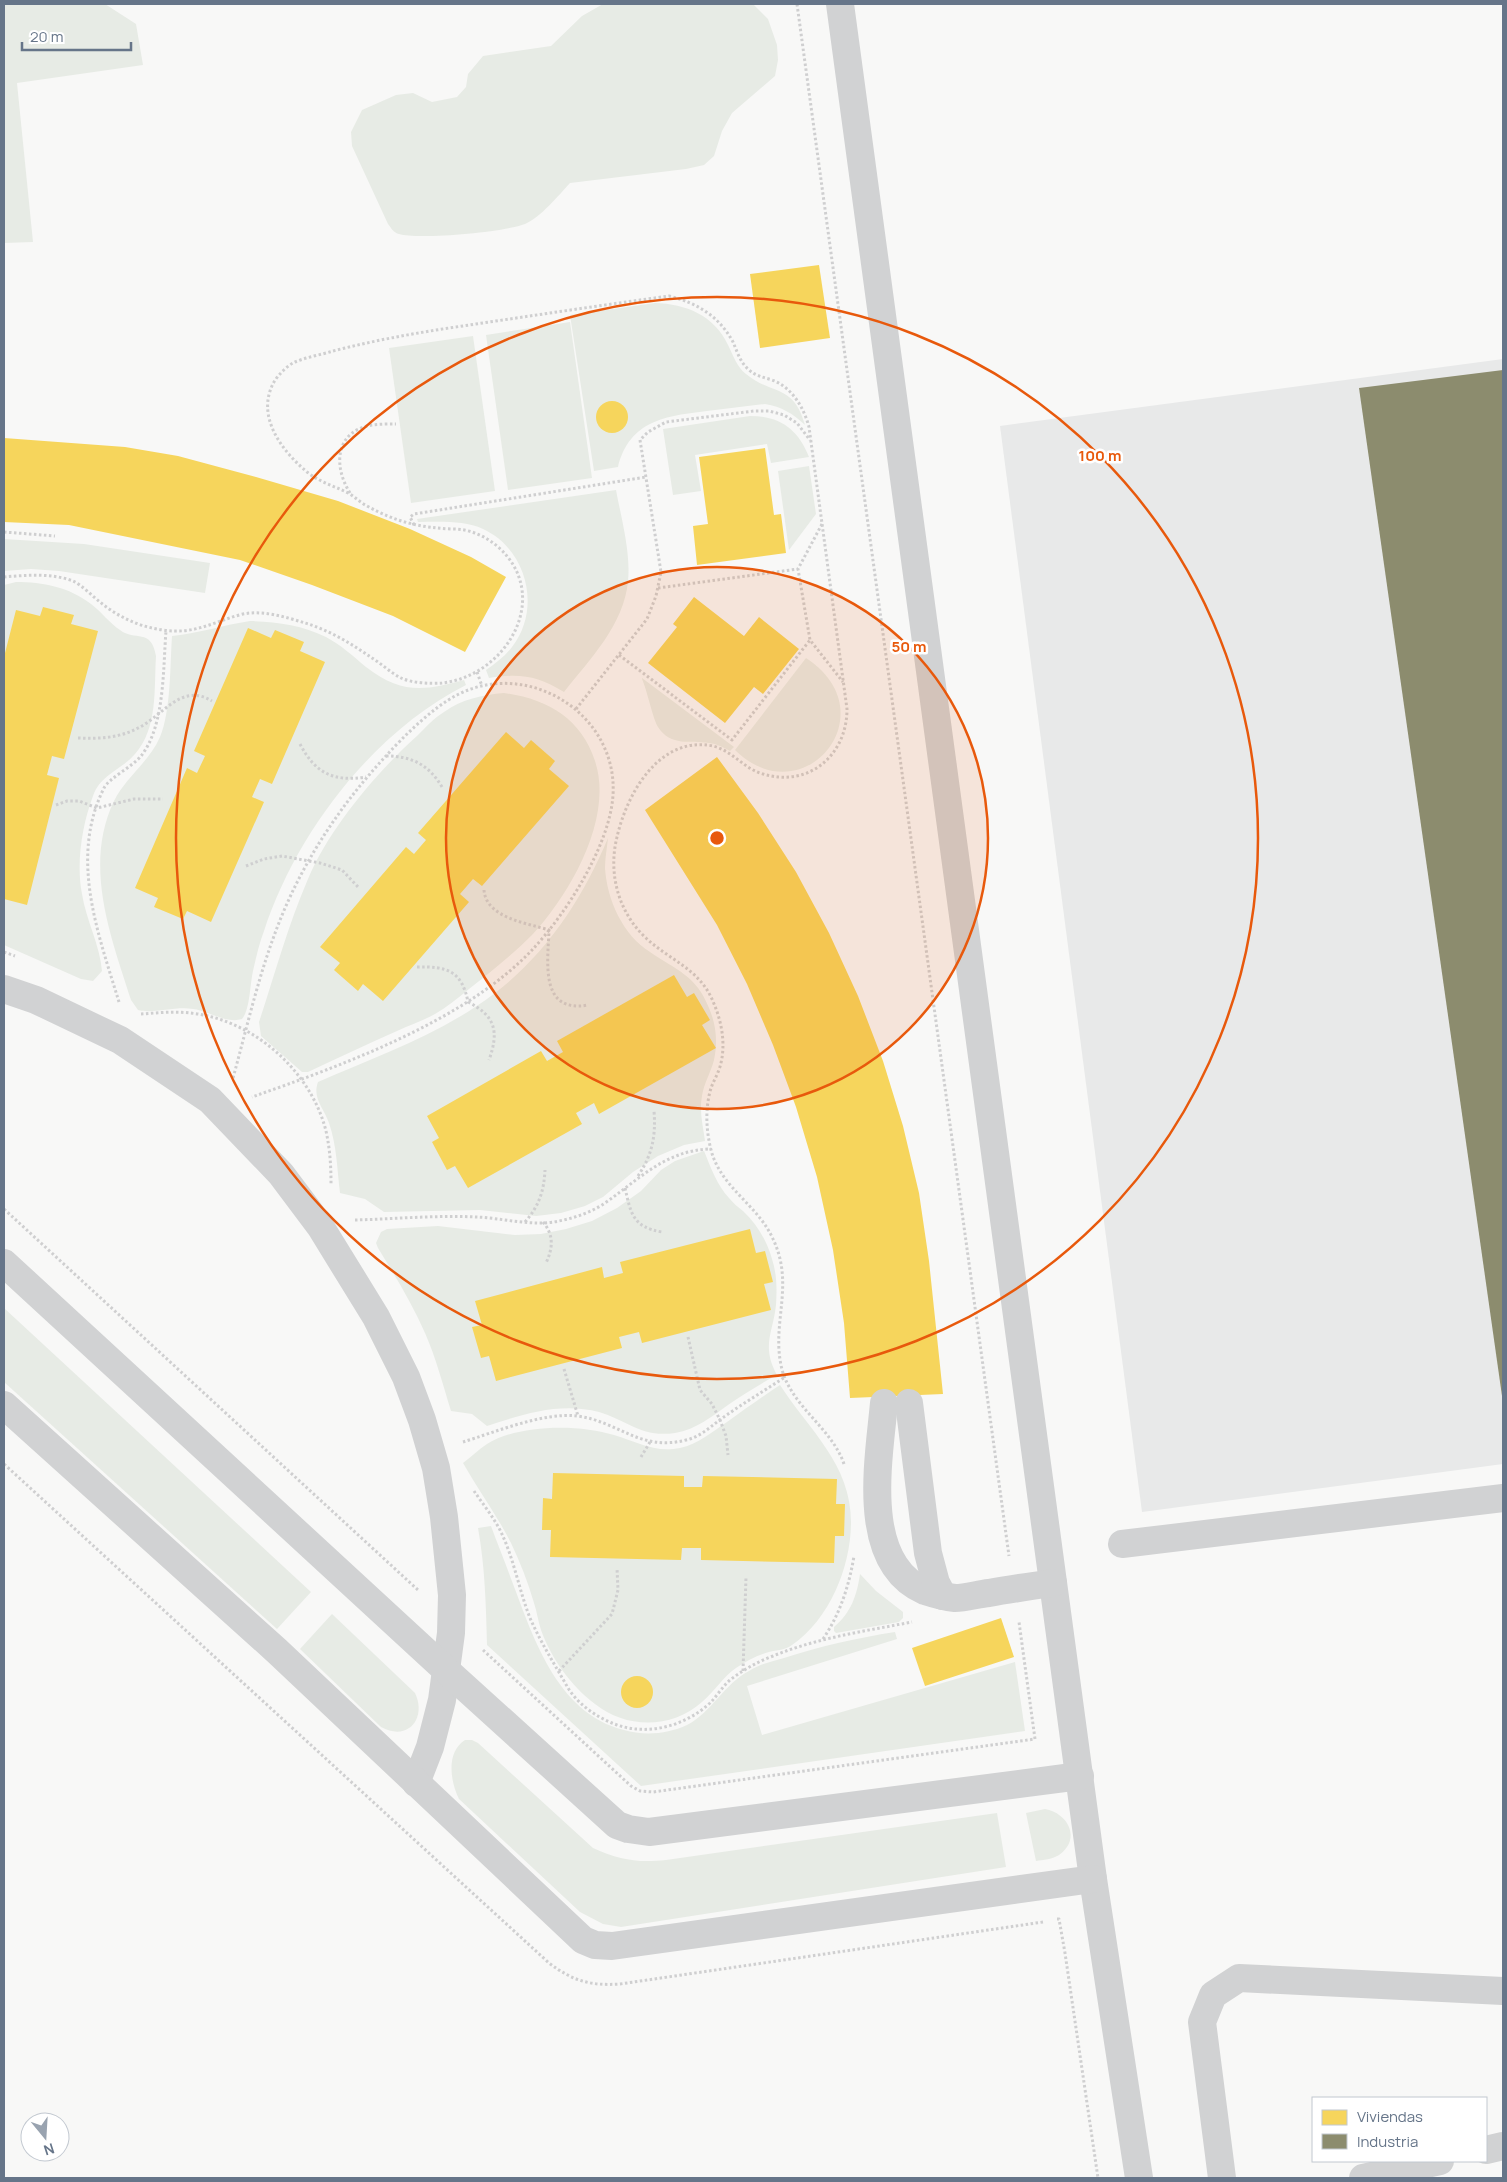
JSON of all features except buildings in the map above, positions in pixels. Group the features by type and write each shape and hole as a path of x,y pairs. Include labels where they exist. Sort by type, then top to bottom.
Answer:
{"street":[{"path":"840,4 1093,1879 1139,2178"},
{"path":"4,989 36,1000 120,1040 210,1100 281,1174 320,1226 376,1318 406,1377 422,1420 436,1468 444,1517 452,1594 448,1671 430,1747 416,1783"},
{"path":"4,1263 607,1817 628,1829 649,1832 1080,1776"},
{"path":"943,1596 936,1583 928,1552 896,1403 877,1484 878,1510 883,1536 891,1561 901,1575 921,1589 943,1596 955,1598 1053,1583"},
{"path":"4,1405 277,1651 582,1940 595,1945 612,1946 1093,1879"},
{"path":"1122,1544 1503,1498"},
{"path":"1222,2178 1202,2022 1213,1995 1220,1990 1239,1978 1503,1991"},
{"path":"1487,2150 1503,2146"},
{"path":"1363,2178 1435,2162"}],"path":[{"path":"4,1209 632,1786 640,1791 653,1792 1035,1739 797,4"},
{"path":"4,577 36,576 75,581 107,608 126,619 146,627 166,631 209,626 244,614 262,613 308,624 334,635 358,648 401,678 407,680 443,683 461,679 490,664 516,633 523,604 522,589 511,561 501,549 488,539 474,532 461,529 431,529 414,526 387,516 350,494 314,477 295,462 281,443 270,422 268,403 276,378 294,363 397,336 669,296 702,307 725,329 746,367 754,374 774,381 793,395 801,405 807,418 811,441 844,682 847,724 841,741 832,755 819,767 805,774 789,777 774,777 759,773 745,766 728,751 714,746 699,745 678,749 656,762 638,786 624,813 612,857 614,879 620,900 631,920 646,938 697,976 718,1012 723,1046 721,1063 711,1089 707,1109 711,1149 721,1172 733,1191 753,1208 764,1223 780,1256 784,1279 778,1342 779,1358 793,1394 828,1435 845,1468"},
{"path":"576,709 647,619 658,588 661,572 640,440 648,432 666,422 754,410 784,415 797,423 811,441"},
{"path":"350,494 341,478 339,466 340,454 345,443 361,428 372,425 396,424"},
{"path":"414,526 410,517 414,514 646,477"},
{"path":"822,524 798,569 810,640 844,682"},
{"path":"4,532 55,536"},
{"path":"658,588 798,569"},
{"path":"119,1002 88,888 89,842 97,808 105,786 128,769 142,755 152,738 158,716 166,631"},
{"path":"619,655 732,740 810,640"},
{"path":"477,672 482,686"},
{"path":"232,1080 274,935 293,889 340,810 367,777 386,756 437,708 457,695 482,686 502,683 525,684 548,691 568,702 598,733 607,752 612,772 613,794 610,815 589,867 575,893 549,930 532,950 502,978 468,1002 419,1029 302,1080 252,1097"},
{"path":"78,738 98,739 118,736 139,728 158,716 176,699 186,696 196,695 212,701"},
{"path":"300,744 307,758 319,770 335,777 351,779 367,777"},
{"path":"386,756 410,758 424,765 435,775 442,787"},
{"path":"56,805 67,801 79,801 97,808 134,799 163,799"},
{"path":"246,866 264,859 282,856 331,865 342,870 359,888"},
{"path":"484,890 488,904 502,915 549,930"},
{"path":"549,930 548,979 554,996 570,1006 588,1005"},
{"path":"417,967 442,968 454,973 460,979 465,988 468,1002 481,1009 493,1024 495,1036 489,1060"},
{"path":"140,1014 192,1013 218,1019 246,1031 264,1042 284,1059 302,1080 316,1104 325,1130 331,1157 331,1185"},
{"path":"355,1220 445,1217 557,1222 582,1215 600,1206 625,1188 637,1177 647,1163 653,1146 654,1111"},
{"path":"637,1177 672,1157 687,1152 711,1149"},
{"path":"525,1222 535,1210 540,1200 545,1170"},
{"path":"625,1188 633,1217 650,1230 662,1232"},
{"path":"543,1222 548,1228 552,1244 546,1263"},
{"path":"688,1337 700,1390 712,1404 720,1420 726,1436 728,1455"},
{"path":"564,1369 578,1416"},
{"path":"459,1443 545,1418 578,1416 610,1426 634,1438 650,1442 668,1443 687,1440 705,1432 785,1377"},
{"path":"641,1457 650,1442"},
{"path":"4,1464 549,1963 578,1981 599,1985 620,1984 1059,1919 1098,2178"},
{"path":"472,1487 500,1530 530,1618 542,1644 569,1690 583,1706 601,1718 620,1726 642,1729 660,1728 679,1723 697,1714 711,1702 729,1681 743,1671 774,1655 823,1640 921,1621"},
{"path":"823,1640 841,1605 850,1578 855,1549"},
{"path":"559,1671 612,1614 618,1590 617,1568"},
{"path":"743,1671 746,1577"}],"shaded area":[{"path":"4,4 105,4 136,24 143,65 17,83 33,242 4,243"},
{"path":"603,4 753,4 768,19 777,45 778,60 775,76 732,113 722,131 714,156 704,165 686,169 570,183 549,206 531,221 515,227 442,236 409,236 394,231 388,224 352,146 351,132 362,110 396,95 413,93 432,102 457,97 466,87 468,74 483,56 551,46 582,16"},
{"path":"655,303 688,309 707,319 722,335 740,368 756,381 781,392 795,402 805,425 786,411 765,404 677,415 652,423 641,430 631,439 618,467 594,471 570,315"},
{"path":"570,322 592,478 508,490 486,335"},
{"path":"473,336 495,491 411,503 389,348"},
{"path":"1503,359 1503,1464 1142,1512 1000,426"},
{"path":"750,416 770,418 787,426 805,447 809,457 771,463 767,444 695,455 701,491 673,495 663,429"},
{"path":"809,466 816,514 789,550 778,471"},
{"path":"616,490 627,547 629,570 625,597 620,612 604,641 564,692 545,682 528,677 489,678 486,670 512,647 521,632 526,615 528,598 525,581 519,565 498,538 483,529 460,523 418,522 417,519"},
{"path":"4,539 84,544 210,563 205,593 59,571 31,569 4,571"},
{"path":"16,582 46,584 74,593 95,607 120,630 150,641 156,656 155,695 148,732 135,754 106,778 96,789 83,832 80,882 84,904 99,952 102,971 93,981 81,979 4,945 4,585"},
{"path":"250,621 289,625 317,633 337,644 379,676 402,686 425,688 464,680 466,685 432,705 400,729 342,789 317,822 278,894 259,946 248,1003 242,1019 224,1019 199,1010 186,1008 138,1010 131,1000 123,976 103,901 100,876 105,826 119,792 150,754 164,726 168,701 172,636"},
{"path":"806,658 830,680 840,705 838,729 828,750 809,765 787,772 761,768 735,750"},
{"path":"642,678 734,747 730,751 712,743 681,741 669,738 656,723"},
{"path":"504,693 534,700 560,713 581,733 595,761 599,783 599,806 585,854 574,877 561,899 532,935 501,963 448,1005 426,1019 308,1072 302,1072 261,1036 259,1022 294,914 317,859 342,820 371,783 433,720 440,714 465,701 480,696"},
{"path":"608,838 605,864 606,880 618,916 640,945 684,974 698,988 711,1014 716,1033 716,1047 701,1102 705,1141 684,1145 658,1156 633,1172 603,1197 585,1206 561,1213 536,1216 480,1210 384,1212 365,1199 340,1193 334,1141 329,1123 316,1093 318,1082 432,1032 495,993 531,960 562,923 587,882"},
{"path":"704,1151 721,1188 732,1202 753,1221 770,1252 775,1270 776,1305 769,1347 772,1365 777,1375 703,1422 690,1429 675,1433 663,1434 643,1431 609,1415 585,1409 570,1408 542,1411 487,1426 472,1414 451,1411 425,1333 409,1300 376,1243 381,1232 387,1229 438,1226 515,1235 541,1234 566,1229 592,1221 617,1208 641,1191 661,1170 675,1161"},
{"path":"4,1308 311,1592 277,1629 4,1382"},
{"path":"780,1385 826,1449 844,1482 849,1501 850,1539 847,1556 836,1590 817,1621 792,1645 752,1658 740,1665 702,1702 690,1711 677,1717 649,1723 621,1718 607,1712 578,1689 550,1651 541,1630 521,1565 511,1543 463,1463 484,1446 500,1437 532,1429 567,1428 600,1431 654,1448 680,1448 693,1444 705,1437"},
{"path":"491,1526 527,1622 549,1668 563,1689 580,1707 600,1721 632,1732 664,1732 680,1728 704,1713 732,1683 758,1666 825,1646 895,1632 897,1639 747,1686 762,1735 1015,1662 1025,1731 641,1786 487,1645 484,1572 478,1528"},
{"path":"860,1574 876,1591 903,1612 903,1618 899,1622 836,1633 834,1627 849,1610 857,1589"},
{"path":"332,1614 415,1693 419,1711 413,1725 399,1732 381,1727 300,1649"},
{"path":"465,1740 472,1740 478,1743 593,1848 620,1858 637,1861 666,1860 997,1813 1006,1867 621,1927 603,1924 580,1912 459,1799 453,1784 452,1759 459,1745"},
{"path":"1045,1809 1053,1811 1066,1821 1071,1834 1070,1842 1059,1855 1036,1861 1026,1813"}]}
